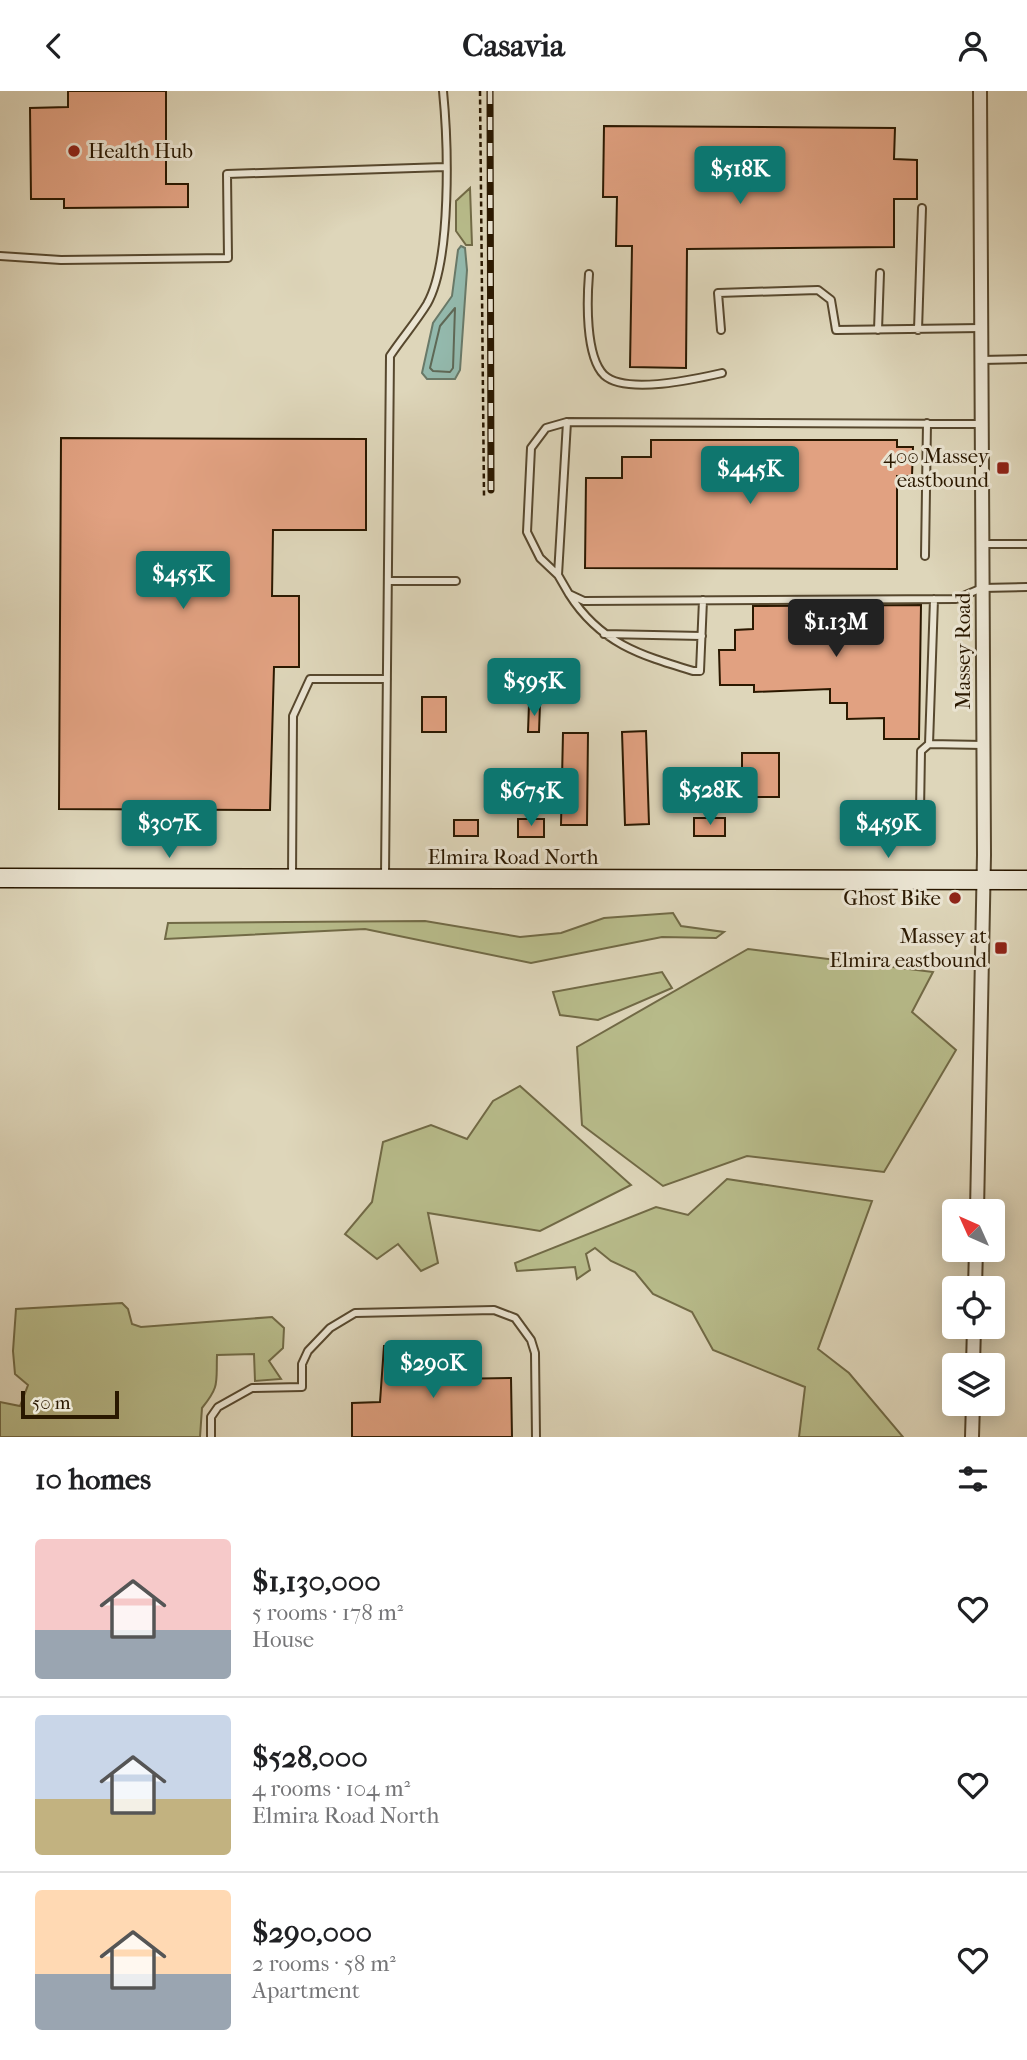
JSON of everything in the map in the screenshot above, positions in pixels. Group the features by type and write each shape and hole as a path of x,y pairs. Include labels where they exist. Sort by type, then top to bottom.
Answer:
{"main road":[{"name":"Elmira Road North","path":"0,878 1027,880"}],"street":[{"name":"Massey Road","path":"977,1199 983,880 980,91"},
{"path":"972,1416 972,1437"}],"lane":[{"path":"385,880 383,773 390,581 390,356 427,303 437,278 443,244 443,91"},
{"path":"0,256 61,260 228,258 227,174 445,167"},
{"path":"918,330 922,208"},
{"path":"878,330 880,273"},
{"path":"589,274 586,307 594,358 605,375 624,384 686,381 722,373"},
{"path":"721,330 718,293 818,290 831,300 836,330 981,328"},
{"path":"981,360 1027,359"},
{"path":"703,600 700,671 693,671 612,641 582,614 558,575 540,558 527,532 531,448 546,428 567,422 981,423"},
{"path":"558,575 567,422"},
{"path":"925,556 928,423"},
{"path":"982,544 1027,544"},
{"path":"390,581 456,581"},
{"path":"569,594 584,601 956,599 982,588 1027,587"},
{"path":"929,744 933,599"},
{"path":"604,634 702,636"},
{"path":"292,880 293,716 310,679 387,679"},
{"path":"920,812 921,751 929,744 983,745"},
{"path":"211,1437 211,1417 218,1406 253,1388 302,1387 302,1364 308,1351 343,1318 368,1310 494,1310 514,1318 528,1333 535,1353 536,1437"}],"path":[{"path":"480,91 484,496"}],"green space":[{"path":"470,188 472,245 466,245 456,231 456,201"},
{"path":"673,913 681,926 724,932 716,938 662,937 531,963 365,929 165,939 168,923 425,921 520,937 561,933 604,918"},
{"path":"748,949 933,972 912,1012 956,1050 884,1172 747,1156 663,1186 582,1125 577,1047"},
{"path":"662,972 672,988 598,1020 560,1015 553,992"},
{"path":"520,1086 631,1185 540,1231 428,1213 438,1263 421,1271 398,1244 377,1259 345,1234 372,1202 383,1142 431,1125 467,1139 493,1101"},
{"path":"727,1179 872,1201 818,1349 849,1373 903,1437 799,1437 805,1387 713,1350 692,1312 653,1294 635,1272 611,1261 595,1248 586,1254 590,1270 577,1279 575,1267 517,1271 515,1263 656,1207 688,1215"},
{"path":"122,1303 128,1309 132,1324 141,1327 272,1317 284,1328 283,1348 269,1361 281,1379 255,1381 254,1354 217,1355 216,1384 202,1408 200,1437 0,1437 0,1402 20,1406 28,1385 15,1374 13,1351 16,1309"}],"water":[{"path":"461,246 465,248 467,270 460,370 455,379 427,379 422,373 433,323 452,296 458,250"}],"building":[{"path":"68,91 166,91 166,184 188,184 188,207 64,208 64,199 31,199 30,108 68,107"},
{"path":"604,126 895,128 894,159 917,160 917,199 894,199 894,247 687,249 686,368 630,367 632,246 616,246 617,197 603,197"},
{"path":"61,438 366,439 366,530 273,530 272,596 299,596 299,667 274,667 270,810 59,809"},
{"path":"651,440 897,440 897,447 913,447 912,476 897,476 897,569 585,568 586,478 622,478 622,457 651,457"},
{"path":"921,605 919,739 884,739 884,718 847,719 847,703 830,703 830,689 754,692 754,685 720,685 719,650 735,650 735,630 753,629 753,606"},
{"path":"422,697 446,697 446,732 422,732"},
{"path":"529,704 540,704 539,732 528,732"},
{"path":"646,731 649,824 625,825 622,732"},
{"path":"563,733 588,733 587,825 561,825"},
{"path":"742,753 779,753 779,797 742,797"},
{"path":"694,818 725,818 725,836 694,836"},
{"path":"518,819 544,819 544,837 518,837"},
{"path":"454,820 478,820 478,836 454,836"},
{"path":"423,1343 448,1343 449,1379 511,1378 512,1437 352,1437 352,1403 380,1402 384,1346 423,1346"}],"railway":[{"path":"490,91 491,490"}],"place":[{"name":"Health Hub","path":"74,151"},
{"name":"400 Massey eastbound","path":"1003,468"},
{"name":"Ghost Bike","path":"955,898"},
{"name":"Massey at Elmira eastbound","path":"1001,948"}]}
